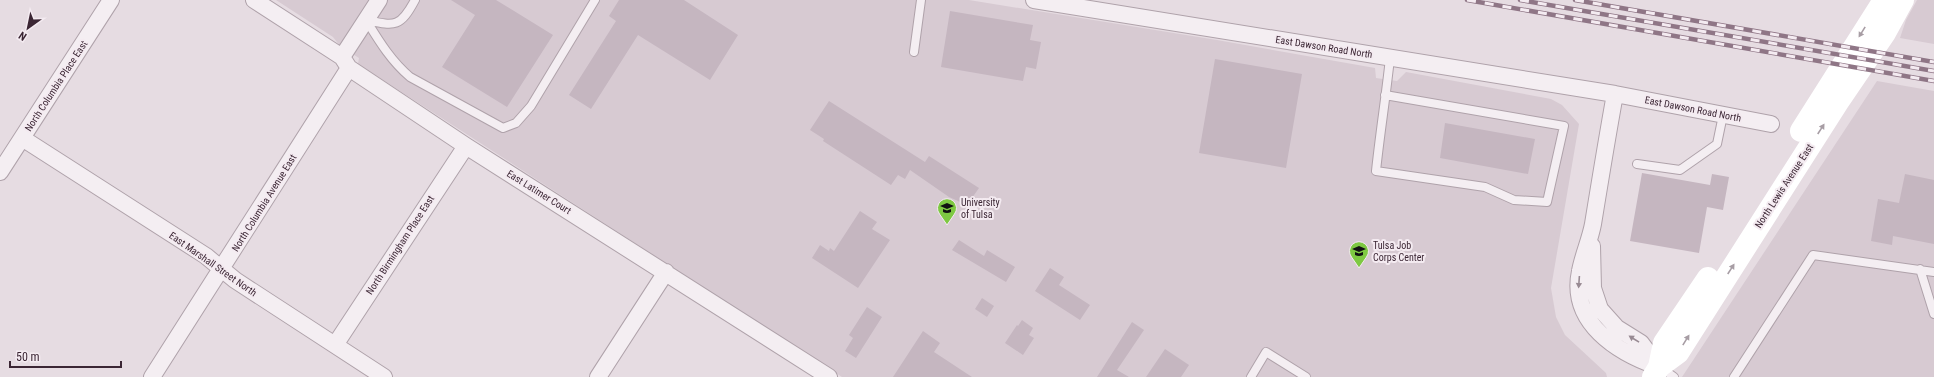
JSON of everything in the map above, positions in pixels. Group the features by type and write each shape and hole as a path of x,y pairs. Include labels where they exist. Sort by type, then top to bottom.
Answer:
{"main road":[{"name":"North Lewis Avenue East","path":"1662,374 1664,343 1701,288 1884,0"},
{"name":"North Lewis Avenue East","path":"1662,374 1678,353 1838,102 1885,33 1903,0"}],"street":[{"name":"North Columbia Place East","path":"0,172 111,0"},
{"name":"East Latimer Court","path":"254,0 466,146 829,377"},
{"name":"North Columbia Avenue East","path":"152,377 222,269 346,63 366,20 379,0"},
{"name":"East Dawson Road North","path":"1034,0 1615,94 1770,124"},
{"path":"1615,94 1591,230 1580,272 1579,288 1584,312 1590,322 1610,341 1636,359 1662,374"},
{"name":"East Marshall Street North","path":"22,138 206,256 235,280 384,377"},
{"name":"North Birmingham Place East","path":"335,345 466,146"},
{"path":"598,377 666,272"}],"lane":[{"path":"366,20 384,24 399,22 404,18 415,0"},
{"path":"366,20 390,57 406,73 503,128 516,123 531,106 595,0"},
{"path":"914,52 921,0"},
{"path":"1385,96 1564,126 1547,202 1514,200 1485,187 1376,171 1385,96 1390,58"},
{"path":"1637,164 1680,170 1717,144 1723,115"},
{"path":"1734,377 1813,255 1934,272"},
{"path":"1920,269 1934,314"},
{"path":"1252,377 1266,352 1306,377"}],"shaded area":[{"path":"276,0 969,0 1217,40 1375,68 1376,78 1397,81 1406,72 1551,99 1562,105 1579,124 1551,288 1556,317 1565,335 1606,373 1607,377 842,377 358,64 359,58 340,46 333,37"},
{"path":"1917,0 1934,0 1934,44 1900,38 1906,20"},
{"path":"1877,81 1934,91 1934,377 1682,377"}],"building":[{"path":"451,0 496,0 553,35 507,107 442,67 475,15"},
{"path":"619,0 684,0 738,35 710,80 638,35 591,109 569,95 616,21 609,16"},
{"path":"950,11 1033,25 1030,40 1041,42 1036,69 1026,67 1023,81 941,67"},
{"path":"1215,59 1302,74 1286,168 1199,153"},
{"path":"829,101 925,162 929,156 979,188 967,205 949,197 910,170 905,179 898,175 891,185 823,141 824,139 810,130"},
{"path":"1445,123 1535,139 1528,174 1440,158"},
{"path":"1642,173 1710,185 1712,174 1729,177 1723,210 1707,207 1699,253 1630,241"},
{"path":"1905,174 1934,180 1934,244 1893,236 1892,245 1871,241 1878,199 1899,203"},
{"path":"860,211 877,222 872,229 890,240 858,288 812,258 820,245 829,251 830,248 834,251"},
{"path":"959,240 984,256 987,250 1015,267 1006,282 952,250"},
{"path":"1050,268 1064,277 1059,285 1090,305 1080,320 1035,291"},
{"path":"982,298 994,306 987,317 975,309"},
{"path":"867,307 882,317 856,358 845,351 853,338 849,335"},
{"path":"1022,320 1033,328 1029,335 1034,338 1023,355 1005,343"},
{"path":"1132,322 1144,330 1117,370 1129,377 1097,377"},
{"path":"923,331 940,343 934,352 972,377 893,377"},
{"path":"1165,349 1189,365 1181,377 1146,377"}],"railway":[{"path":"1467,0 1934,81"},
{"path":"1520,0 1934,71"},
{"path":"1575,0 1934,62"}],"place":[{"name":"University of Tulsa","path":"947,225"},
{"name":"Tulsa Job Corps Center","path":"1359,268"}]}
